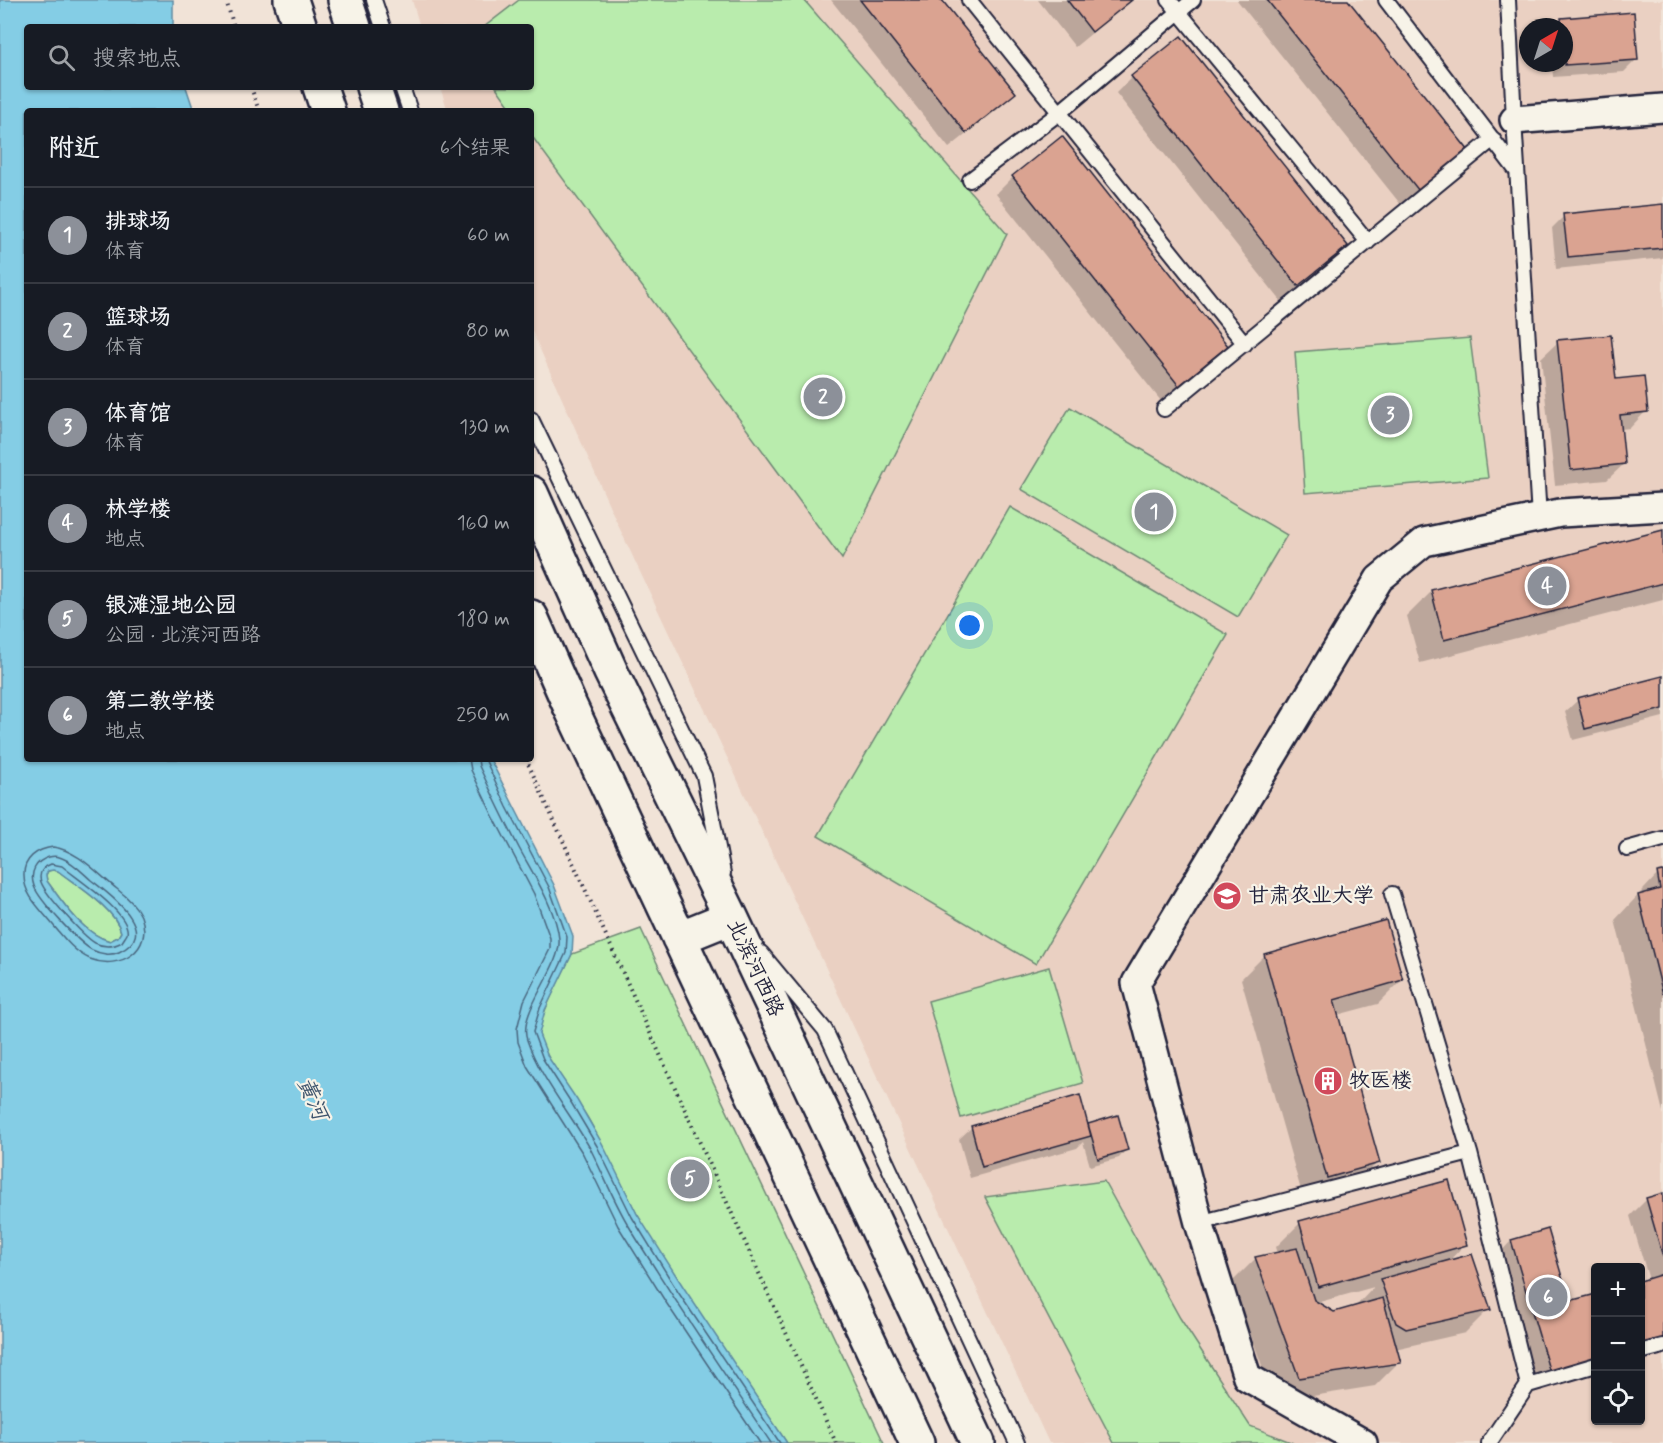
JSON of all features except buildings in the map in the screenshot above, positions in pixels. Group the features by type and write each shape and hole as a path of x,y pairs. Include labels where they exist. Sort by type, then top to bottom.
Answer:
{"main road":[{"path":"291,0 299,24"},
{"path":"345,0 353,24"},
{"path":"321,90 327,108"},
{"path":"374,90 380,108"},
{"name":"北滨河西路","path":"534,500 611,672 731,917 978,1443"},
{"path":"534,624 570,706 917,1443"},
{"path":"680,939 731,917"}],"street":[{"path":"1514,120 1663,108"},
{"path":"1363,1443 1247,1377 1199,1223 1136,983 1379,579 1424,542 1560,513 1663,507"}],"lane":[{"path":"374,0 382,24"},
{"path":"969,0 1245,344"},
{"path":"1169,0 1368,242"},
{"path":"970,180 1059,112 1193,0"},
{"path":"1386,0 1517,170"},
{"path":"1508,0 1539,518"},
{"path":"403,90 409,108"},
{"path":"1164,409 1493,139"},
{"path":"534,424 704,776 731,917 825,1030 1017,1443"},
{"path":"1627,849 1663,839"},
{"path":"1392,894 1470,1153 1528,1385"},
{"path":"1199,1223 1470,1153"},
{"path":"1645,1351 1663,1346"},
{"path":"1489,1443 1528,1385 1591,1366"}],"path":[{"path":"226,0 233,24"},
{"path":"252,90 259,108"},
{"path":"527,762 836,1443"}],"shaded area":[{"name":"甘肃农业大学","path":"412,0 1663,0 1663,1443 1049,1443 618,525 534,336 534,108 447,108 441,90 534,90 534,24 419,24"}],"green space":[{"path":"519,0 804,0 1007,234 842,559 534,139 534,108 511,108 498,90 534,90 534,24 488,24"},
{"path":"1470,338 1488,478 1305,493 1295,352"},
{"path":"1070,407 1287,535 1238,617 1021,489"},
{"path":"1010,507 1228,635 1036,964 818,836"},
{"path":"52,870 58,871 104,906 118,923 121,932 118,937 110,941 100,937 74,917 47,881 46,875"},
{"path":"641,929 884,1443 787,1443 654,1243 587,1117 545,1052 539,1034 540,1027 547,1006 572,954"},
{"path":"1049,967 1083,1083 961,1118 928,1001"},
{"path":"1104,1181 1180,1318 1250,1426 1293,1443 1114,1443 985,1197"}],"water":[{"name":"黄河","path":"0,0 173,0 173,24 24,24 24,90 187,90 193,108 24,108 24,762 492,762 554,885 573,936 572,954 545,1010 539,1034 548,1057 602,1143 637,1214 787,1443 0,1443","holes":["48,871 58,871 94,898 118,923 121,932 118,937 110,941 91,932 74,917 47,881"]}],"place":[{"name":"篮球场","path":"823,397"},
{"name":"体育馆","path":"1390,415"},
{"name":"排球场","path":"1154,512"},
{"name":"林学楼","path":"1547,586"},
{"name":"甘肃农业大学","path":"1227,896"},
{"name":"牧医楼","path":"1328,1081"},
{"name":"银滩湿地公园","path":"690,1179"},
{"name":"第二教学楼","path":"1548,1297"}]}
